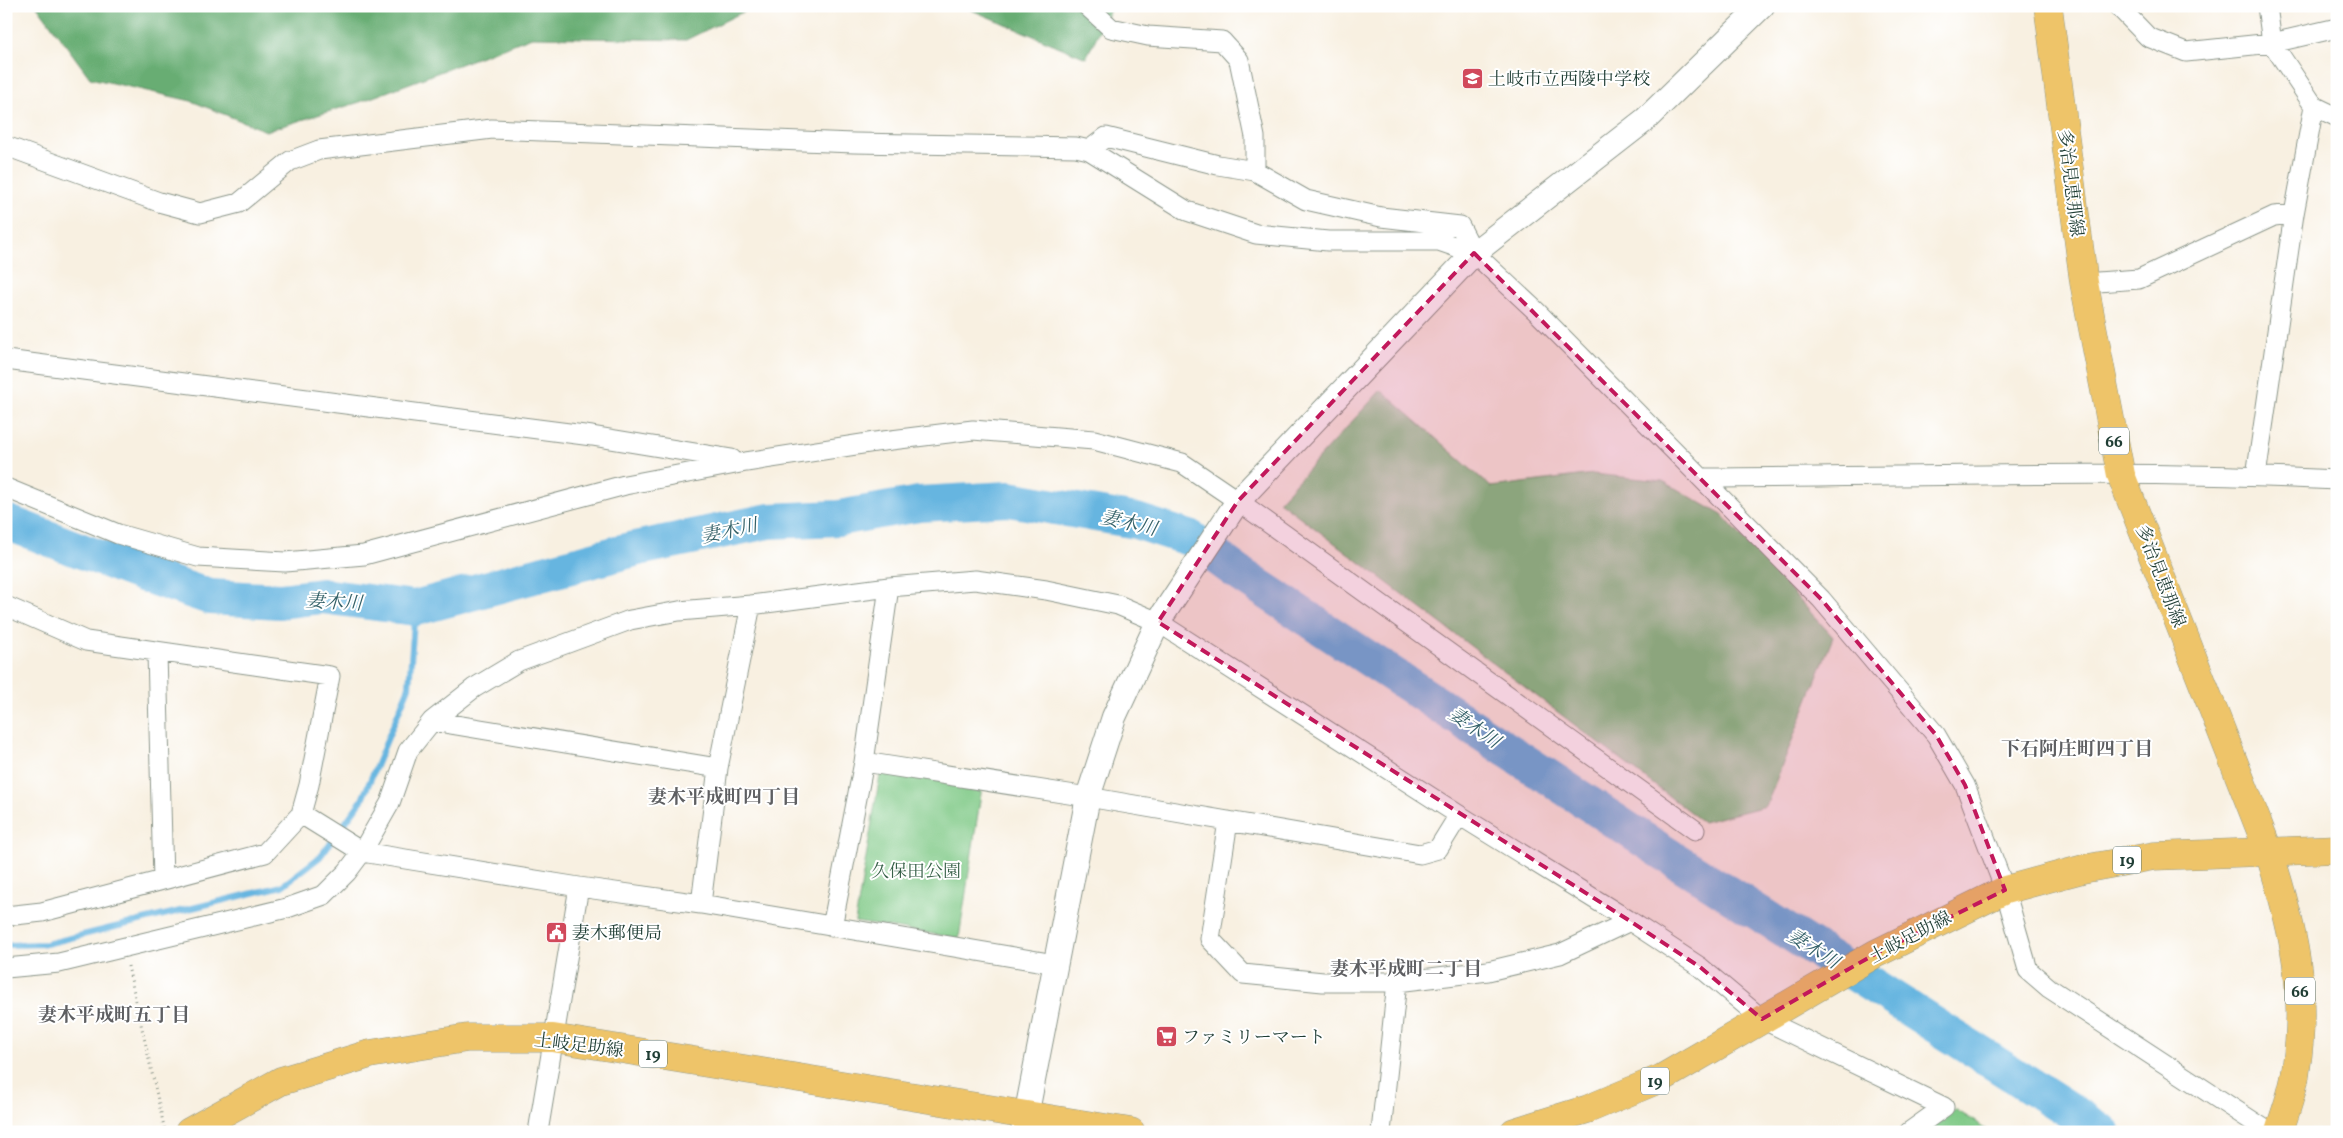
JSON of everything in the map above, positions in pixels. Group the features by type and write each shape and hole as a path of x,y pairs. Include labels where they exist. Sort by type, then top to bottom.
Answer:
{"main road":[{"name":"多治見恵那線","path":"2048,6 2084,283 2121,475 2269,852 2288,911 2300,978 2300,1029 2296,1071 2279,1132"},
{"name":"土岐足助線","path":"1514,1132 1588,1109 1662,1078 1875,954 1997,894 2083,869 2154,856 2337,849"},
{"name":"土岐足助線","path":"189,1132 281,1081 370,1054 467,1038 553,1038 1025,1123 1131,1132"}],"street":[{"path":"1087,6 1111,28 1148,36 1222,41 1239,60 1255,137 1255,171"},
{"path":"1025,1123 1088,797 1114,717 1158,622 1238,501 1474,253 1645,120 1762,6"},
{"path":"2118,6 2148,37 2186,52 2272,42 2337,28"},
{"path":"2267,6 2272,42 2314,106 2337,116"},
{"path":"2256,476 2294,214 2314,106"},
{"path":"6,146 159,202 200,213 239,203 290,161 319,150 492,129 854,143 1076,147 1089,150 1187,210 1256,234 1328,241 1439,241 1474,253"},
{"path":"1089,150 1106,138 1218,165 1255,171 1306,200 1382,217 1460,226 1474,253 1536,311 1821,599 1936,735 1965,785 1997,894 2028,970 2049,988 2269,1132"},
{"path":"2084,283 2139,279 2274,216 2294,214"},
{"path":"6,360 592,436 746,462"},
{"path":"6,488 118,534 198,557 284,562 364,555 625,485 746,462 875,442 973,430 1094,440 1182,463 1238,501 1695,830"},
{"path":"1702,478 2121,475 2256,476 2337,480"},
{"path":"6,968 59,963 123,946 287,908 324,895 347,872 362,852 390,803 408,750 432,721 474,688 519,661 574,639 630,620 679,610 751,605 890,586 975,580 1046,590 1118,605 1158,622 1459,815 1630,920 1700,968 1774,1014 1944,1108 1909,1132"},
{"path":"832,927 864,762 890,586"},
{"path":"701,904 718,768 751,605"},
{"path":"6,606 86,641 330,676 309,786 301,814 265,853 42,912 6,916"},
{"path":"157,652 163,880"},
{"path":"432,721 718,768"},
{"path":"864,762 1088,797 1420,854 1438,849 1459,815"},
{"path":"301,814 362,852 579,887 701,904 1056,964"},
{"path":"1228,821 1210,939 1243,974 1323,982 1397,982 1488,971 1560,954 1630,920"},
{"path":"538,1132 579,887"},
{"path":"1380,1132 1397,982"}],"path":[{"path":"123,946 165,1132"}],"highlighted area":[{"path":"1474,253 1821,599 1936,735 1965,785 2005,890 1875,954 1762,1019 1700,967 1158,622 1238,501"}],"green space":[{"path":"37,6 755,6 686,40 532,37 360,102 266,131 191,101 90,78"},
{"path":"962,6 1112,6 1086,58"},
{"path":"1381,390 1491,487 1593,474 1663,481 1722,515 1833,637 1766,806 1703,822 1279,501"},
{"name":"久保田公園","path":"881,769 982,787 959,938 855,922"},
{"path":"1955,1109 1991,1132 1925,1132"}],"waterway":[{"name":"妻木川","path":"6,522 142,574 210,597 280,601 322,596 415,608 634,549 769,521 839,518 919,504 1009,499 1136,521 1192,539 1240,574 1644,840 2103,1132"},
{"path":"6,945 46,944 282,886 320,857 362,800 409,687 415,608"}],"place":[{"name":"土岐市立西陵中学校","path":"1472,79"},
{"name":"妻木郵便局","path":"556,933"},
{"name":"ファミリーマート","path":"1166,1037"}],"district":[{"name":"下石阿庄町四丁目","path":"2077,748"},
{"name":"妻木平成町四丁目","path":"724,796"},
{"name":"妻木平成町二丁目","path":"1406,968"},
{"name":"妻木平成町五丁目","path":"114,1014"}]}
